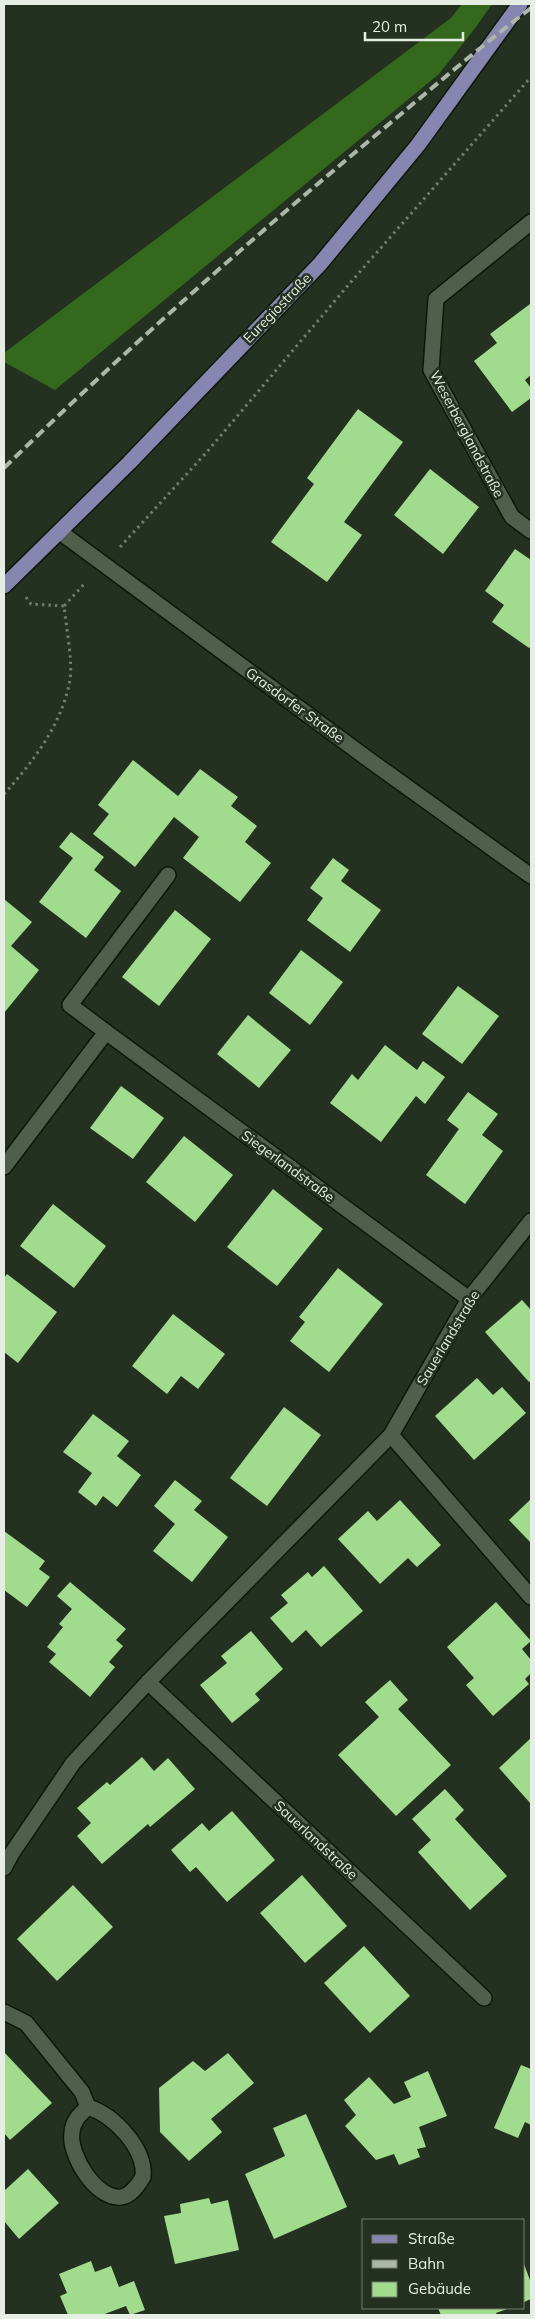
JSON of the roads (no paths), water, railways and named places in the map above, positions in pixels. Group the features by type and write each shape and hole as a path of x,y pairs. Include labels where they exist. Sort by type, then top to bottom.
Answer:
{"main road":[{"name":"Euregiostraße","path":"4,586 60,532 320,264 418,145 520,4"}],"street":[{"name":"Weserberglandstraße","path":"531,222 436,299 431,370 512,517 531,531"},
{"name":"Grasdorfer Straße","path":"60,532 368,759 531,876"},
{"name":"Siegerlandstraße","path":"168,875 70,1005 469,1300"},
{"path":"4,1167 106,1032"},
{"name":"Sauerlandstraße","path":"4,1868 12,1853 73,1763 148,1682 391,1435 469,1300 531,1221"},
{"path":"391,1435 531,1597"},
{"name":"Sauerlandstraße","path":"148,1682 484,1998"},
{"path":"4,2012 26,2023 82,2092 88,2107"},
{"path":"88,2107 96,2109 117,2126 134,2144 143,2161 143,2177 130,2193 122,2197 112,2197 100,2189 74,2155 72,2147 73,2126 88,2107"}],"railway":[{"path":"4,468 93,383 230,260 430,90 531,8"}]}
